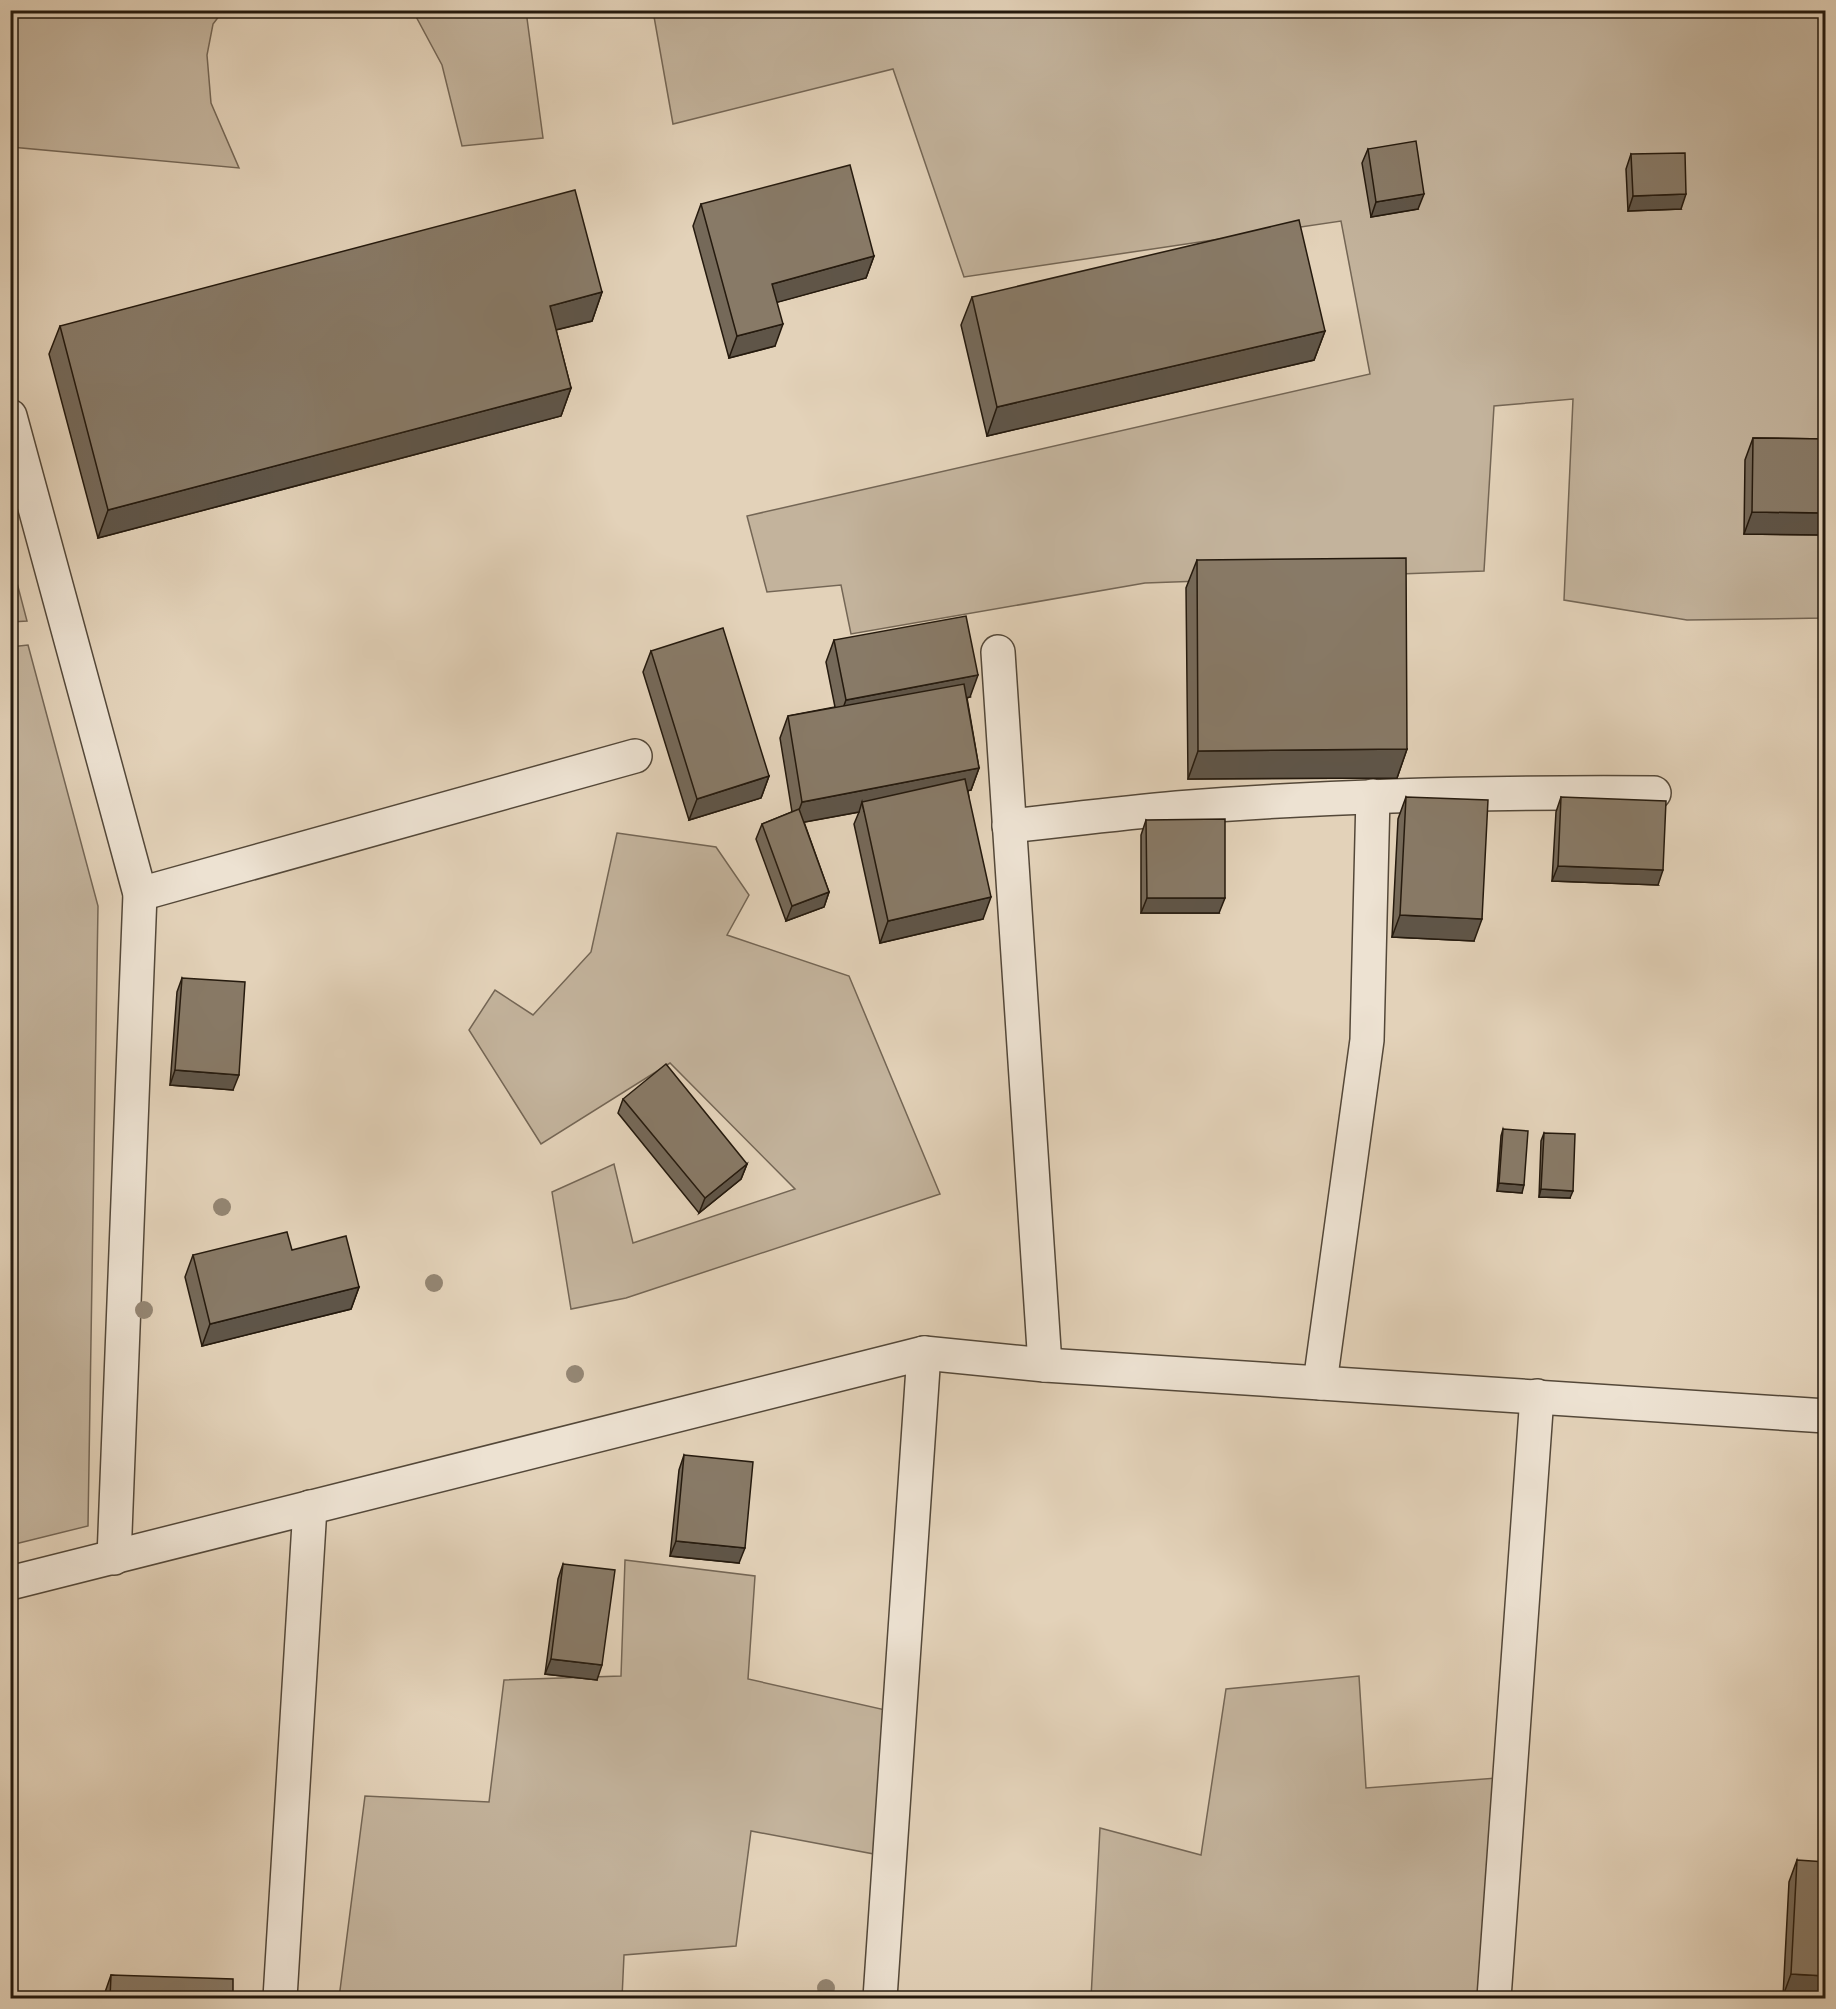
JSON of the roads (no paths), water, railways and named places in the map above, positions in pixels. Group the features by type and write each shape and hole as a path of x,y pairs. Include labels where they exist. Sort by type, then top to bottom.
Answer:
{"street":[{"path":"10,416 140,894 114,1558"},
{"path":"998,652 1046,1365"},
{"path":"140,894 635,756"},
{"path":"1009,826 1177,808 1373,796 1511,792 1654,793"},
{"path":"1320,1383 1367,1040 1373,796"},
{"path":"880,1998 924,1353"},
{"path":"10,1583 924,1353 1046,1365 1826,1416"},
{"path":"1494,1998 1537,1396"},
{"path":"280,1998 310,1507"}]}
